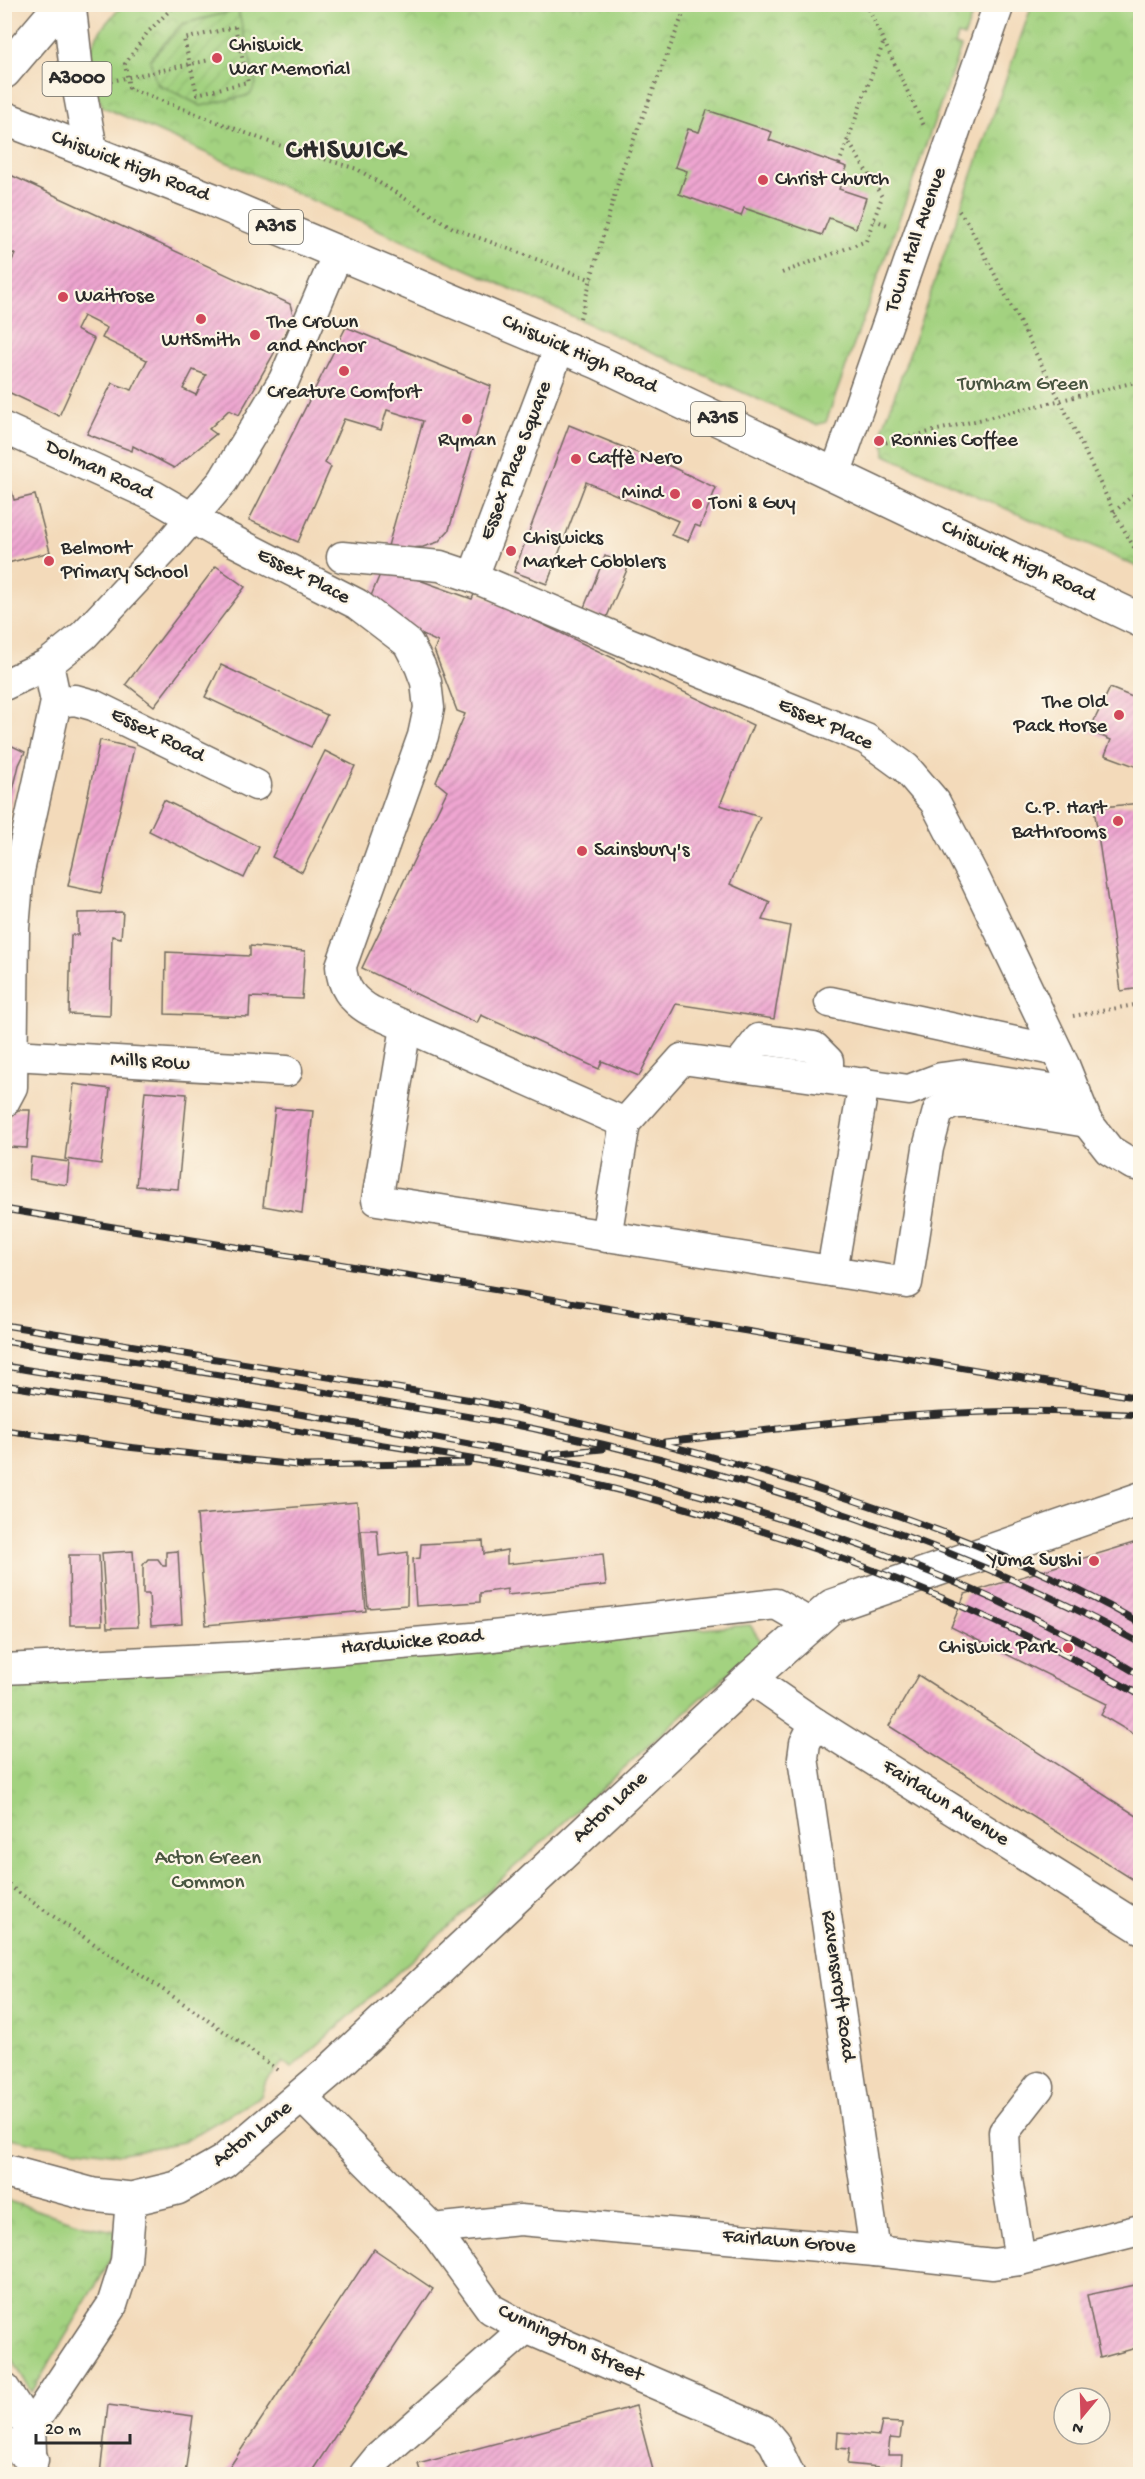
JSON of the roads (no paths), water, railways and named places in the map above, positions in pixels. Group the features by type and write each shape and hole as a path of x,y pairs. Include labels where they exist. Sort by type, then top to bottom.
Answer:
{"main road":[{"name":"A3000","path":"4,72 62,4"},
{"name":"A3000","path":"69,4 77,76 91,152"},
{"name":"Chiswick High Road","path":"4,118 213,200 339,254 569,335 835,475 1140,620"},
{"name":"Acton Lane","path":"4,2171 93,2195 131,2199 177,2188 223,2162 293,2085 832,1606 1140,1499"}],"street":[{"name":"Town Hall Avenue","path":"835,475 999,4"},
{"path":"4,1102 12,1087 14,928 20,871 56,702 25,675 84,635 193,517 223,481 284,380 339,254"},
{"name":"Essex Place Square","path":"473,577 569,335"},
{"name":"Dolman Road","path":"4,428 154,496 193,517"},
{"name":"Essex Place","path":"193,517 218,533 357,604 408,643 426,682 429,708 423,736 340,966 341,978 358,1004 406,1027"},
{"name":"Essex Place","path":"342,557 440,566 473,577 866,739 906,768 935,802 976,881 1057,1051 1087,1122 1109,1150 1132,1164 1140,1166"},
{"name":"Essex Road","path":"56,702 75,700 93,705 256,785"},
{"path":"830,1002 1057,1051"},
{"path":"625,1123 406,1027 377,1200 907,1283 928,1148 938,1111 952,1103 973,1103 1087,1122"},
{"path":"739,1065 759,1039 803,1045 814,1047 828,1061 828,1078"},
{"name":"Mills Row","path":"13,1055 286,1071"},
{"path":"606,1237 625,1123 682,1059 909,1090 938,1111"},
{"path":"909,1090 941,1078 964,1075 1076,1093"},
{"path":"832,1271 864,1083"},
{"name":"Hardwicke Road","path":"4,1669 273,1655 484,1636 777,1604 812,1625"},
{"name":"Fairlawn Avenue","path":"750,1678 815,1723 1140,1928"},
{"name":"Ravenscroft Road","path":"815,1723 805,1743 804,1758 875,2251"},
{"name":"Cunnington Street","path":"293,2085 433,2229 491,2309 525,2328 762,2430 774,2443 789,2475"},
{"path":"1020,2260 1006,2173 1004,2132 1039,2087"},
{"path":"30,2428 112,2305 126,2261 131,2199"},
{"name":"Fairlawn Grove","path":"433,2229 520,2220 875,2251 993,2264 1020,2260 1140,2230"},
{"path":"365,2475 378,2458 525,2328"},
{"path":"4,2388 30,2428 33,2467"},
{"path":"4,2442 12,2445 33,2467"}],"railway":[{"path":"4,1209 1140,1398"},
{"path":"4,1325 478,1401 669,1445 810,1486 929,1527 1037,1571 1140,1623"},
{"path":"4,1341 496,1421 620,1448 696,1468 850,1516 925,1544 1071,1607 1140,1643"},
{"path":"4,1366 411,1433 570,1462 649,1481 811,1528 924,1570 1034,1618 1140,1675"},
{"path":"4,1385 491,1462 654,1499 798,1543 868,1568 1006,1626 1140,1695"},
{"path":"665,1442 906,1416 1005,1411 1140,1415"},
{"path":"4,1430 127,1447 306,1466 468,1463"},
{"path":"549,1454 602,1449"}],"place":[{"name":"Chiswick War Memorial","path":"217,58"},
{"name":"Christ Church","path":"763,180"},
{"name":"Waitrose","path":"63,297"},
{"name":"WHSmith","path":"201,319"},
{"name":"The Crown and Anchor","path":"255,335"},
{"name":"Creature Comfort","path":"344,371"},
{"name":"Ryman","path":"467,419"},
{"name":"Ronnies Coffee","path":"879,441"},
{"name":"Caffè Nero","path":"576,459"},
{"name":"Mind","path":"675,494"},
{"name":"Toni & Guy","path":"697,504"},
{"name":"Chiswicks Market Cobblers","path":"511,551"},
{"name":"Belmont Primary School","path":"49,561"},
{"name":"The Old Pack Horse","path":"1119,715"},
{"name":"C.P. Hart Bathrooms","path":"1118,821"},
{"name":"Sainsbury's","path":"582,851"},
{"name":"Yuma Sushi","path":"1094,1561"},
{"name":"Chiswick Park","path":"1068,1648"}],"district":[{"name":"CHISWICK","path":"346,152"}],"park label":[{"name":"Turnham Green","path":"1023,385"},
{"name":"Acton Green Common","path":"208,1871"}]}
